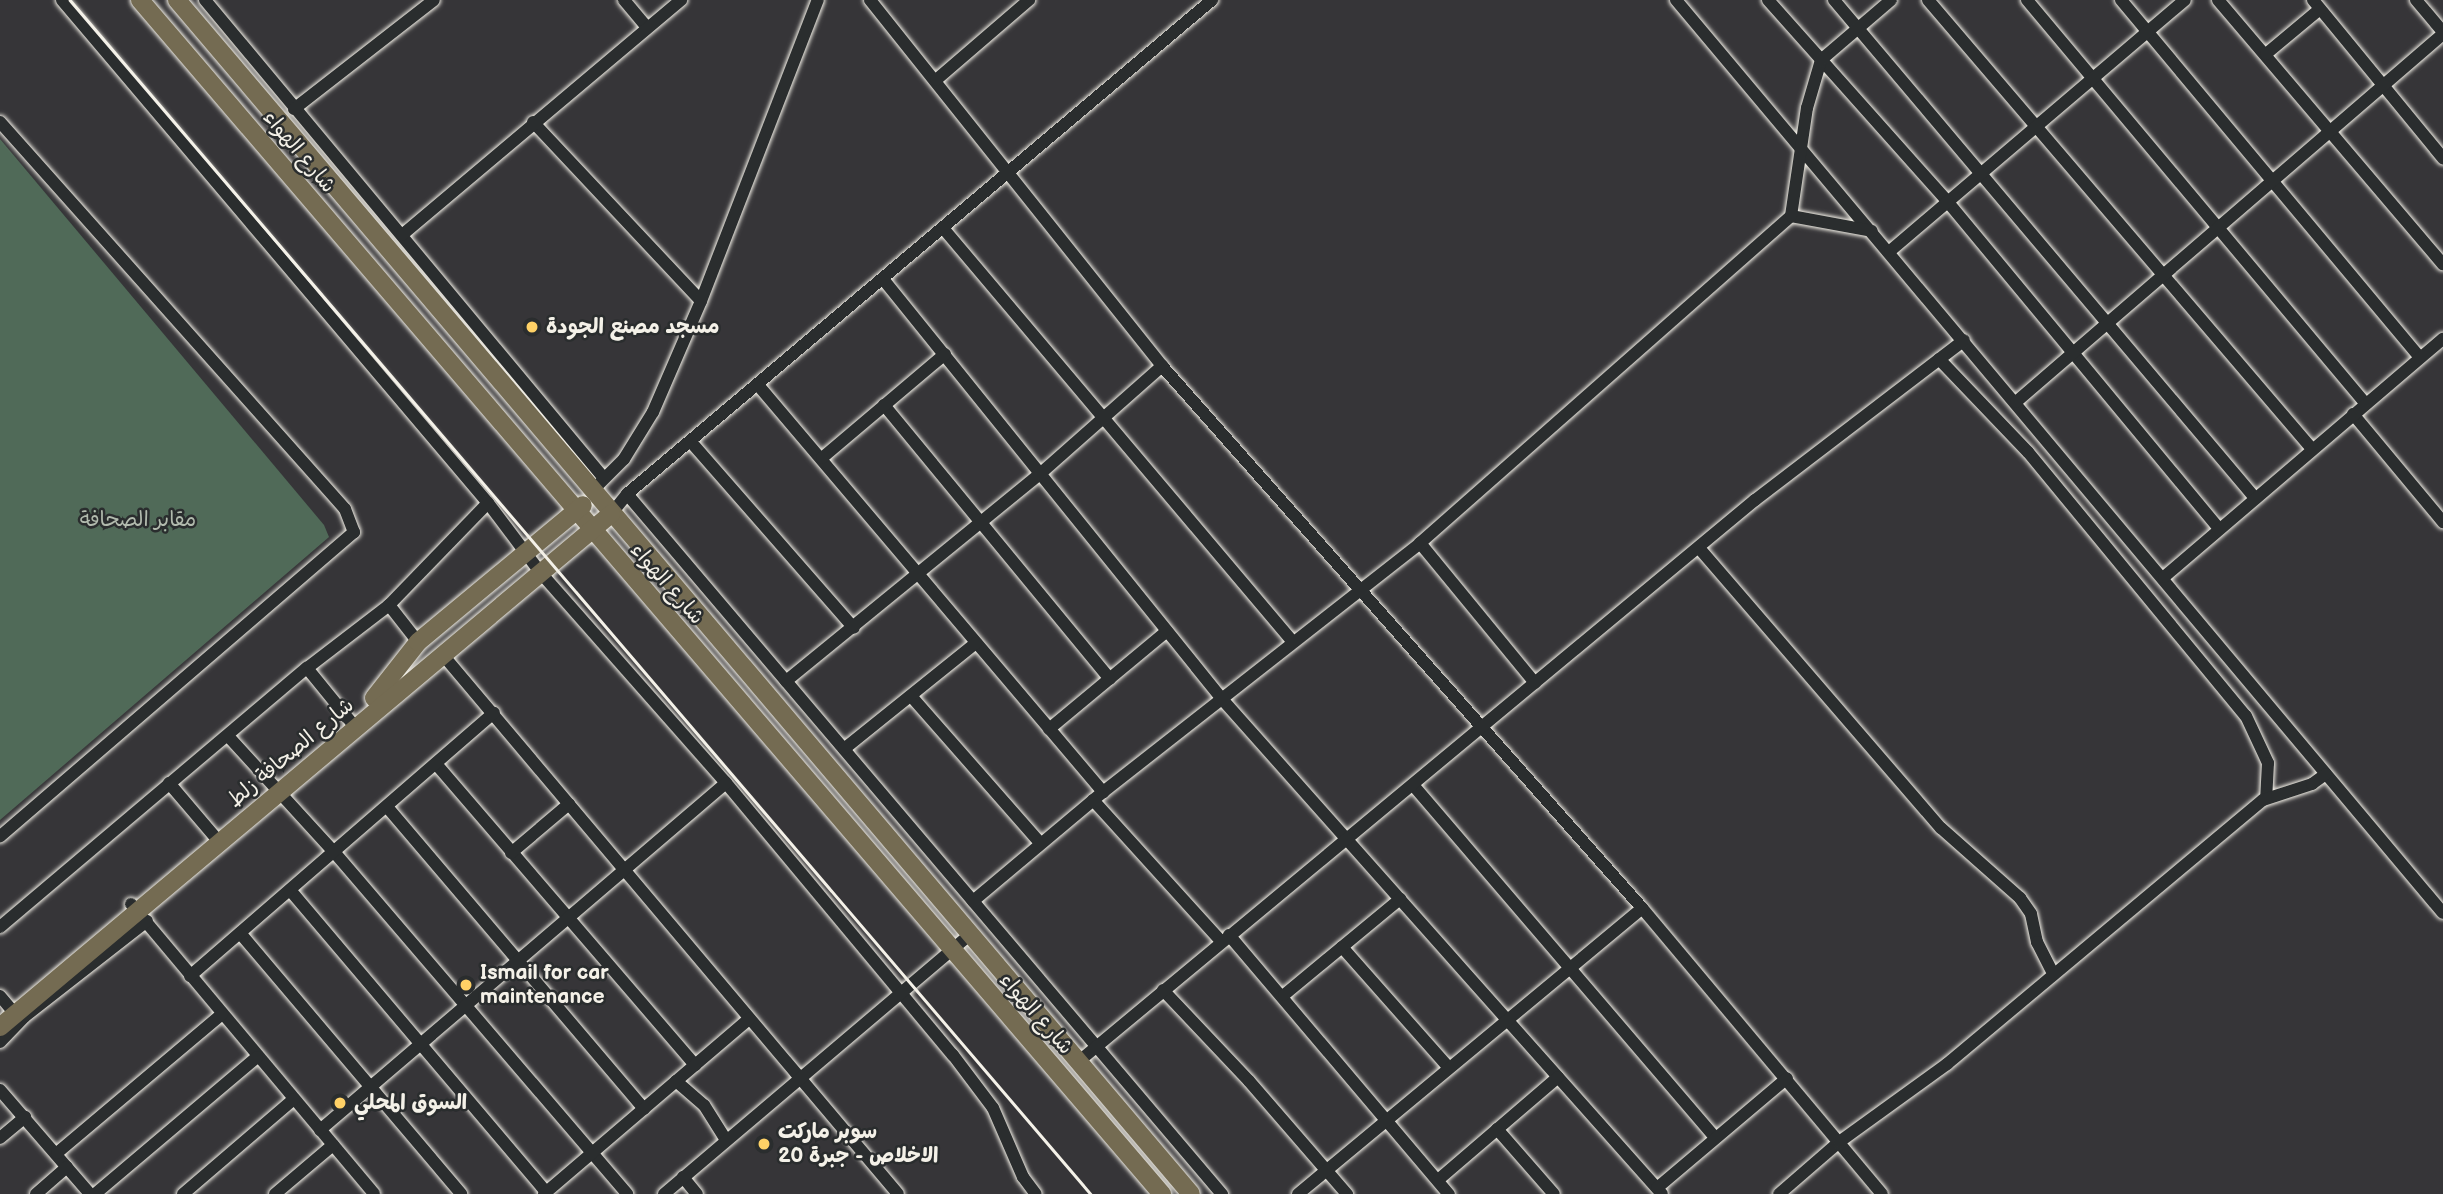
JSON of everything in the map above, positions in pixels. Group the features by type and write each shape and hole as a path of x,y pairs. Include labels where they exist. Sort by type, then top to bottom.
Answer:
{"highway":[{"name":"شارع الهواء","path":"140,0 574,512 1162,1194"},
{"name":"شارع الهواء","path":"177,0 594,496 1191,1194"},
{"name":"شارع الصحافة زلط","path":"352,724 386,688 418,642 529,554 594,496"},
{"name":"شارع الصحافة زلط","path":"0,1027 6,1007 138,912 217,839 352,724 443,655 611,514"}],"street":[{"path":"62,0 488,503 540,572 726,783 901,992 993,1108 1023,1177 1036,1194"},
{"path":"205,0 603,477"},
{"path":"294,109 419,5 434,0"},
{"path":"624,0 646,26"},
{"path":"402,235 646,26 681,0"},
{"path":"594,496 603,477 624,459 653,412 701,301 818,0"},
{"path":"870,0 1162,366 1362,587 1481,730 1642,908 1882,1194"},
{"path":"936,80 1029,0"},
{"path":"611,514 627,494 1212,0"},
{"path":"1676,0 2164,577 2443,914"},
{"path":"1769,0 1947,201 2219,529"},
{"path":"1834,0 2110,322 2255,499"},
{"path":"973,901 1098,796 1420,543 1790,216 1800,148 1821,60 1891,0"},
{"path":"1928,0 2312,449"},
{"path":"2027,0 2220,225 2365,403"},
{"path":"2121,0 2420,357"},
{"path":"1890,251 2185,0"},
{"path":"2218,0 2443,264"},
{"path":"2016,402 2443,33 2425,3"},
{"path":"2266,54 2316,4 2443,158"},
{"path":"0,122 345,509 354,532 0,837"},
{"path":"533,122 701,301"},
{"path":"356,213 371,199"},
{"path":"1790,216 1872,231"},
{"path":"943,228 1292,642"},
{"path":"883,279 1222,699 1343,841 1507,1018 1659,1191 1715,1137 1787,1078"},
{"path":"2164,577 2443,339"},
{"path":"1078,1062 1699,548 1965,340"},
{"path":"822,458 945,354"},
{"path":"1939,359 2028,452 2246,716 2268,763 2266,798"},
{"path":"786,681 1041,473 1162,366"},
{"path":"758,384 1049,729 1098,796 1225,938 1284,995 1449,1194"},
{"path":"884,405 1110,679"},
{"path":"2353,414 2443,522"},
{"path":"691,442 854,628"},
{"path":"627,494 1222,1194"},
{"path":"0,927 307,668 389,605 488,503"},
{"path":"1420,543 1535,683"},
{"path":"1699,548 1941,828 2021,898 2053,973"},
{"path":"389,605 418,642"},
{"path":"1049,729 1167,631"},
{"path":"844,750 976,643"},
{"path":"443,655 797,1079 898,1194"},
{"path":"307,668 352,724"},
{"path":"911,696 1041,843"},
{"path":"190,976 388,808 494,713"},
{"path":"228,736 335,853 627,1194"},
{"path":"437,765 695,1065"},
{"path":"1779,1194 1839,1142 1947,1064 2266,798 2312,784 2326,774"},
{"path":"169,783 217,839"},
{"path":"320,1130 726,783"},
{"path":"1413,785 1715,1137"},
{"path":"512,853 569,804"},
{"path":"388,808 644,1109"},
{"path":"290,890 545,1193 749,1019"},
{"path":"1284,995 1400,900"},
{"path":"1298,1194 1642,908"},
{"path":"0,1042 138,912 370,1193"},
{"path":"240,933 373,1086 461,1194"},
{"path":"664,1194 969,934"},
{"path":"1342,947 1448,1067"},
{"path":"1163,990 1347,1194"},
{"path":"57,1153 222,1014"},
{"path":"0,1090 93,1194 257,1057"},
{"path":"1438,1180 1558,1077"},
{"path":"676,1081 704,1105 726,1140"},
{"path":"183,1194 294,1099"},
{"path":"0,1138 26,1117"},
{"path":"1497,1129 1554,1194"},
{"path":"275,1194 333,1145"},
{"path":"36,1194 67,1167"},
{"path":"683,1177 697,1194"}],"green space":[{"name":"مقابر الصحافة","path":"0,139 324,525 329,537 0,820"}],"railway":[{"path":"70,0 1091,1194"}],"place":[{"name":"مسجد مصنع الجودة","path":"532,327"},
{"name":"Ismail for car maintenance","path":"466,985"},
{"name":"السوق المحلي","path":"340,1103"},
{"name":"سوبر ماركت الاخلاص - جبرة 20","path":"764,1144"}]}
